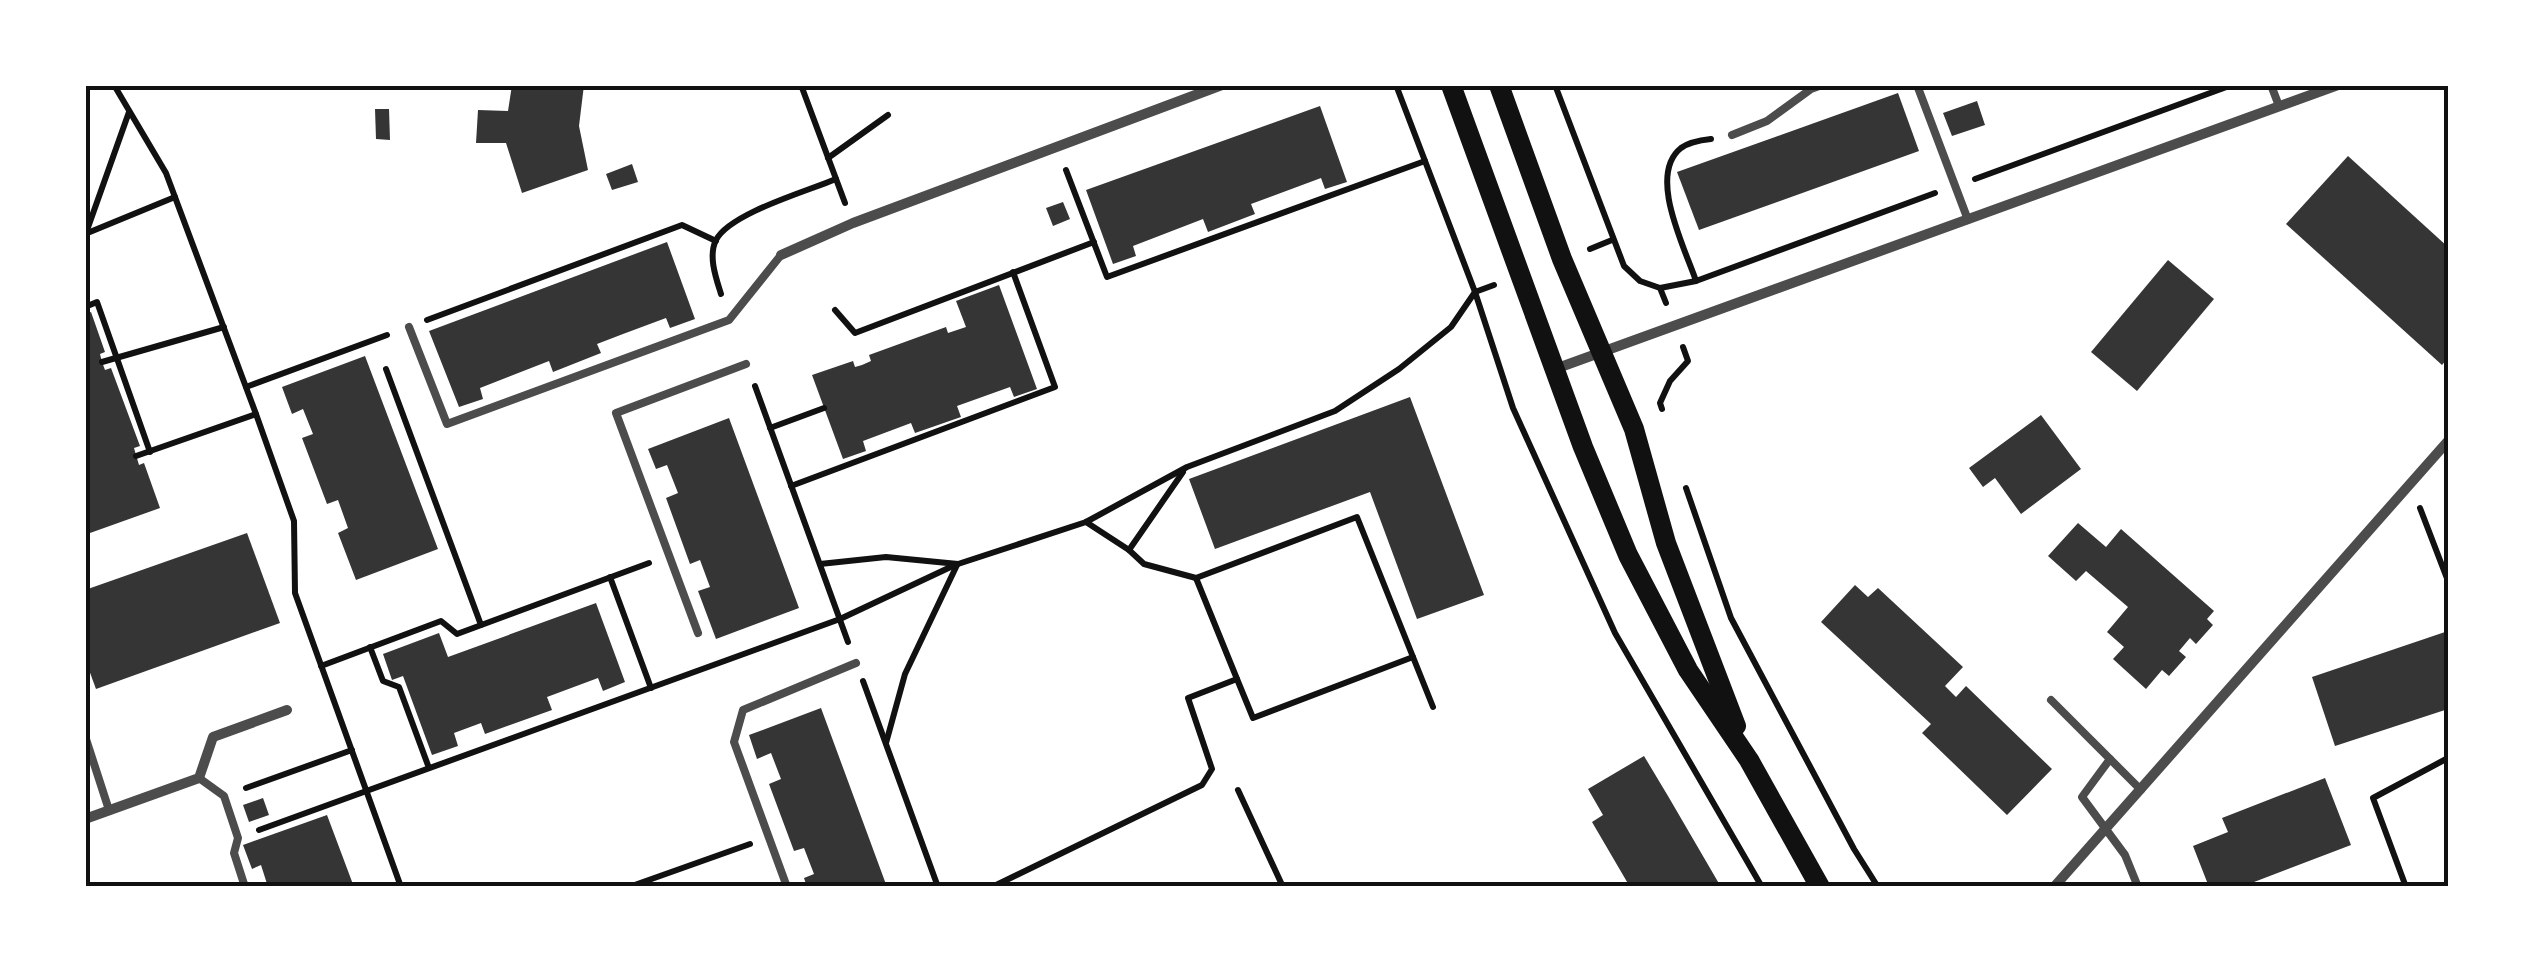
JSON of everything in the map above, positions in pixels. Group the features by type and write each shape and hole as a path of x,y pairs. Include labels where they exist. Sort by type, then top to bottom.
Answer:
{"main road":[{"path":"1451,85 1582,447 1628,556 1688,670 1748,760 1820,887"},
{"path":"1498,85 1562,259 1634,429 1666,543 1748,760"}],"street":[{"path":"782,255 853,223 1222,85"},
{"path":"1554,369 2338,85"},
{"path":"2054,887 2448,442"},
{"path":"85,819 199,778 213,737 287,710"}],"lane":[{"path":"1732,135 1767,121 1808,87 1822,85"},
{"path":"1917,85 1968,220"},
{"path":"2271,85 2279,106"},
{"path":"410,327 446,424 730,320 782,255"},
{"path":"698,634 616,413 746,364"},
{"path":"787,887 734,742 744,710 856,663"},
{"path":"2051,700 2140,790"},
{"path":"85,736 110,810"},
{"path":"2110,759 2082,797 2125,854 2138,887"},
{"path":"199,778 224,796 238,838 234,853 245,887"}],"path":[{"path":"114,85 166,173 256,414 294,522 295,593 401,887"},
{"path":"801,85 853,223"},
{"path":"1396,85 1475,292 1513,408 1615,633 1762,887"},
{"path":"1555,85 1624,266 1640,281 1660,288 1688,361 1670,382 1660,402 1664,418"},
{"path":"86,234 130,112"},
{"path":"828,158 888,115"},
{"path":"1696,280 1666,192 1667,168 1680,148 1732,135"},
{"path":"1064,164 1107,278 1425,161"},
{"path":"730,320 713,271 716,241 733,222 836,179"},
{"path":"86,234 175,197"},
{"path":"246,387 682,225 716,241"},
{"path":"835,310 855,333 1094,242"},
{"path":"791,486 1055,386 1013,272"},
{"path":"238,838 840,619 958,564 1086,522 1187,467 1335,411 1400,369 1451,327 1475,292"},
{"path":"85,307 97,302 150,452"},
{"path":"102,362 224,327"},
{"path":"746,364 938,887"},
{"path":"386,369 481,626"},
{"path":"770,428 824,408"},
{"path":"136,456 256,414"},
{"path":"1129,550 1187,467"},
{"path":"1682,476 1731,618 1878,887"},
{"path":"2410,484 2448,581"},
{"path":"1086,522 1144,564 1196,578 1357,517 1434,707"},
{"path":"322,666 441,621 456,634 669,555"},
{"path":"820,564 886,556 958,564"},
{"path":"886,743 906,674 958,564"},
{"path":"610,577 651,688"},
{"path":"1196,578 1253,718 1413,657"},
{"path":"370,648 384,681 399,687 429,768"},
{"path":"992,887 1202,785 1212,770 1188,698 1236,678"},
{"path":"303,767 352,750"},
{"path":"2406,887 2372,798 2448,758"},
{"path":"1238,790 1283,887"},
{"path":"629,887 769,837"}],"building":[{"path":"512,85 584,85 579,126 588,170 522,193 506,143 476,143 478,110 508,111"},
{"path":"1898,93 1919,151 1699,230 1677,172"},
{"path":"1977,101 1985,125 1952,136 1943,113"},
{"path":"1320,106 1347,182 1325,189 1321,178 1251,204 1255,214 1208,232 1203,219 1133,246 1136,256 1113,264 1086,190"},
{"path":"375,109 389,109 390,140 376,139"},
{"path":"2348,156 2448,247 2448,358 2442,365 2286,224"},
{"path":"632,164 638,182 612,190 606,174"},
{"path":"1063,202 1070,219 1053,226 1046,208"},
{"path":"667,242 695,319 670,328 666,318 623,334 597,344 601,353 553,372 549,361 480,388 483,399 459,407 429,331"},
{"path":"2168,260 2214,299 2137,391 2091,352"},
{"path":"999,285 1037,389 1014,397 1010,387 957,406 961,417 915,433 911,423 863,441 866,451 843,459 812,375 853,361 855,367 862,365 871,361 869,355 946,327 948,333 966,327 956,301"},
{"path":"91,312 105,352 100,354 102,362 105,370 111,368 140,446 134,448 139,465 144,463 160,508 90,533 85,521 85,314"},
{"path":"365,356 438,549 356,580 338,533 348,528 338,500 327,504 302,438 313,434 303,409 292,414 282,387"},
{"path":"1410,397 1484,595 1417,619 1370,492 1215,549 1189,479"},
{"path":"2041,415 2081,469 2021,514 1995,478 1983,487 1969,468"},
{"path":"729,418 799,608 716,639 698,591 710,587 700,560 690,564 666,498 678,493 667,465 656,469 648,449"},
{"path":"2078,523 2106,547 2121,529 2214,611 2207,619 2213,625 2196,644 2190,638 2179,651 2186,657 2169,676 2162,670 2146,689 2113,659 2124,647 2107,632 2128,607 2086,571 2076,581 2048,556"},
{"path":"247,533 280,623 96,689 85,659 85,590"},
{"path":"1855,585 1868,597 1878,588 1963,667 1945,686 1956,697 1966,686 2052,769 2007,815 1922,733 1931,724 1821,622"},
{"path":"596,603 625,682 603,691 598,678 547,697 552,710 485,734 481,723 454,733 458,746 432,755 403,676 392,680 383,654 439,633 448,657"},
{"path":"2448,631 2448,709 2335,746 2312,677"},
{"path":"821,708 887,887 807,887 804,878 814,874 804,848 794,851 769,784 781,779 771,753 757,759 749,735"},
{"path":"1644,756 1721,887 1630,887 1592,822 1603,815 1588,789"},
{"path":"2325,778 2351,845 2241,887 2209,887 2193,846 2228,832 2222,818"},
{"path":"263,798 269,815 249,822 243,805"},
{"path":"327,815 354,887 268,887 261,865 252,869 243,845"}]}
